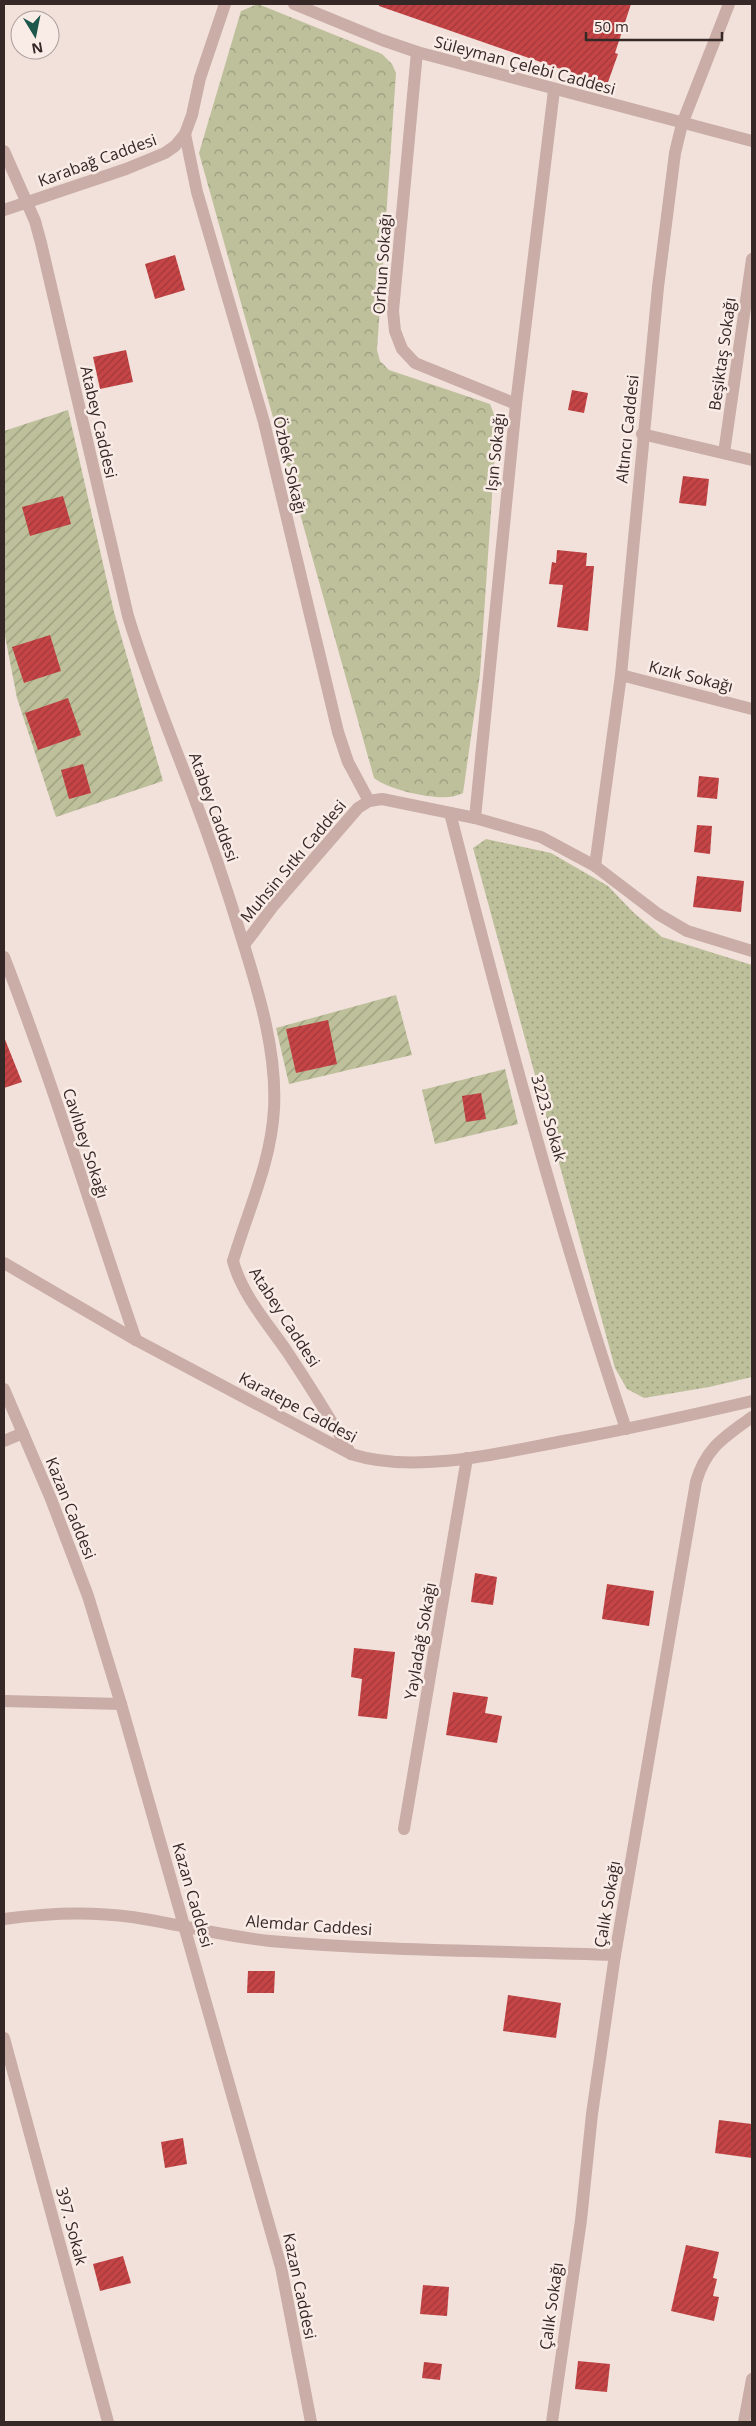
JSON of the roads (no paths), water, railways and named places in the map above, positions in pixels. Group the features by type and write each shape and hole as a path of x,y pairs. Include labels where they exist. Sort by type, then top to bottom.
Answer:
{"street":[{"name":"Karabağ Caddesi","path":"4,210 160,155 175,146 185,134 192,115 206,60 225,4"},
{"name":"Süleyman Çelebi Caddesi","path":"294,4 382,40 417,52 554,90 752,141"},
{"name":"Altıncı Caddesi","path":"595,866 621,675 642,434 658,287 676,152 682,124 729,4"},
{"name":"Orhun Sokağı","path":"417,52 393,311 395,331 402,349 415,363 516,404"},
{"name":"Işın Sokağı","path":"475,818 516,404 554,90"},
{"name":"Özbek Sokağı","path":"185,134 196,192 264,422 338,732 348,762 369,801"},
{"name":"Atabey Caddesi","path":"4,151 27,203 40,243 128,616 143,666 195,800 244,945 268,1040 274,1108 270,1146 266,1165 233,1261 237,1274 296,1364 351,1454"},
{"name":"Beşiktaş Sokağı","path":"724,453 752,259"},
{"path":"642,434 752,460"},
{"name":"Kızık Sokağı","path":"621,675 752,709"},
{"name":"Muhsin Sıtkı Caddesi","path":"244,945 302,872 358,808 369,801 399,802 475,818 541,837 595,866 658,914 687,930 752,951"},
{"name":"3223. Sokak","path":"450,813 485,949 566,1240 626,1429"},
{"name":"Cavlıbey Sokağı","path":"4,957 35,1038 87,1199 136,1340"},
{"name":"Karatepe Caddesi","path":"4,1263 136,1340 351,1454 366,1459 390,1462 467,1458 626,1429 752,1402"},
{"name":"Kazan Caddesi","path":"4,1389 51,1499 88,1596 121,1704 281,2267 312,2422"},
{"name":"Çalık Sokağı","path":"552,2422 581,2220 592,2114 615,1954 696,1482 701,1465 709,1451 752,1417"},
{"path":"4,1441 23,1433"},
{"name":"Yayladağ Sokağı","path":"404,1829 467,1458"},
{"path":"4,1701 121,1704"},
{"name":"Alemdar Caddesi","path":"4,1919 42,1914 87,1913 132,1917 186,1929 269,1940 328,1944 615,1954"},
{"name":"397. Sokak","path":"4,2038 108,2422"},
{"path":"744,2422 752,2379"}]}
